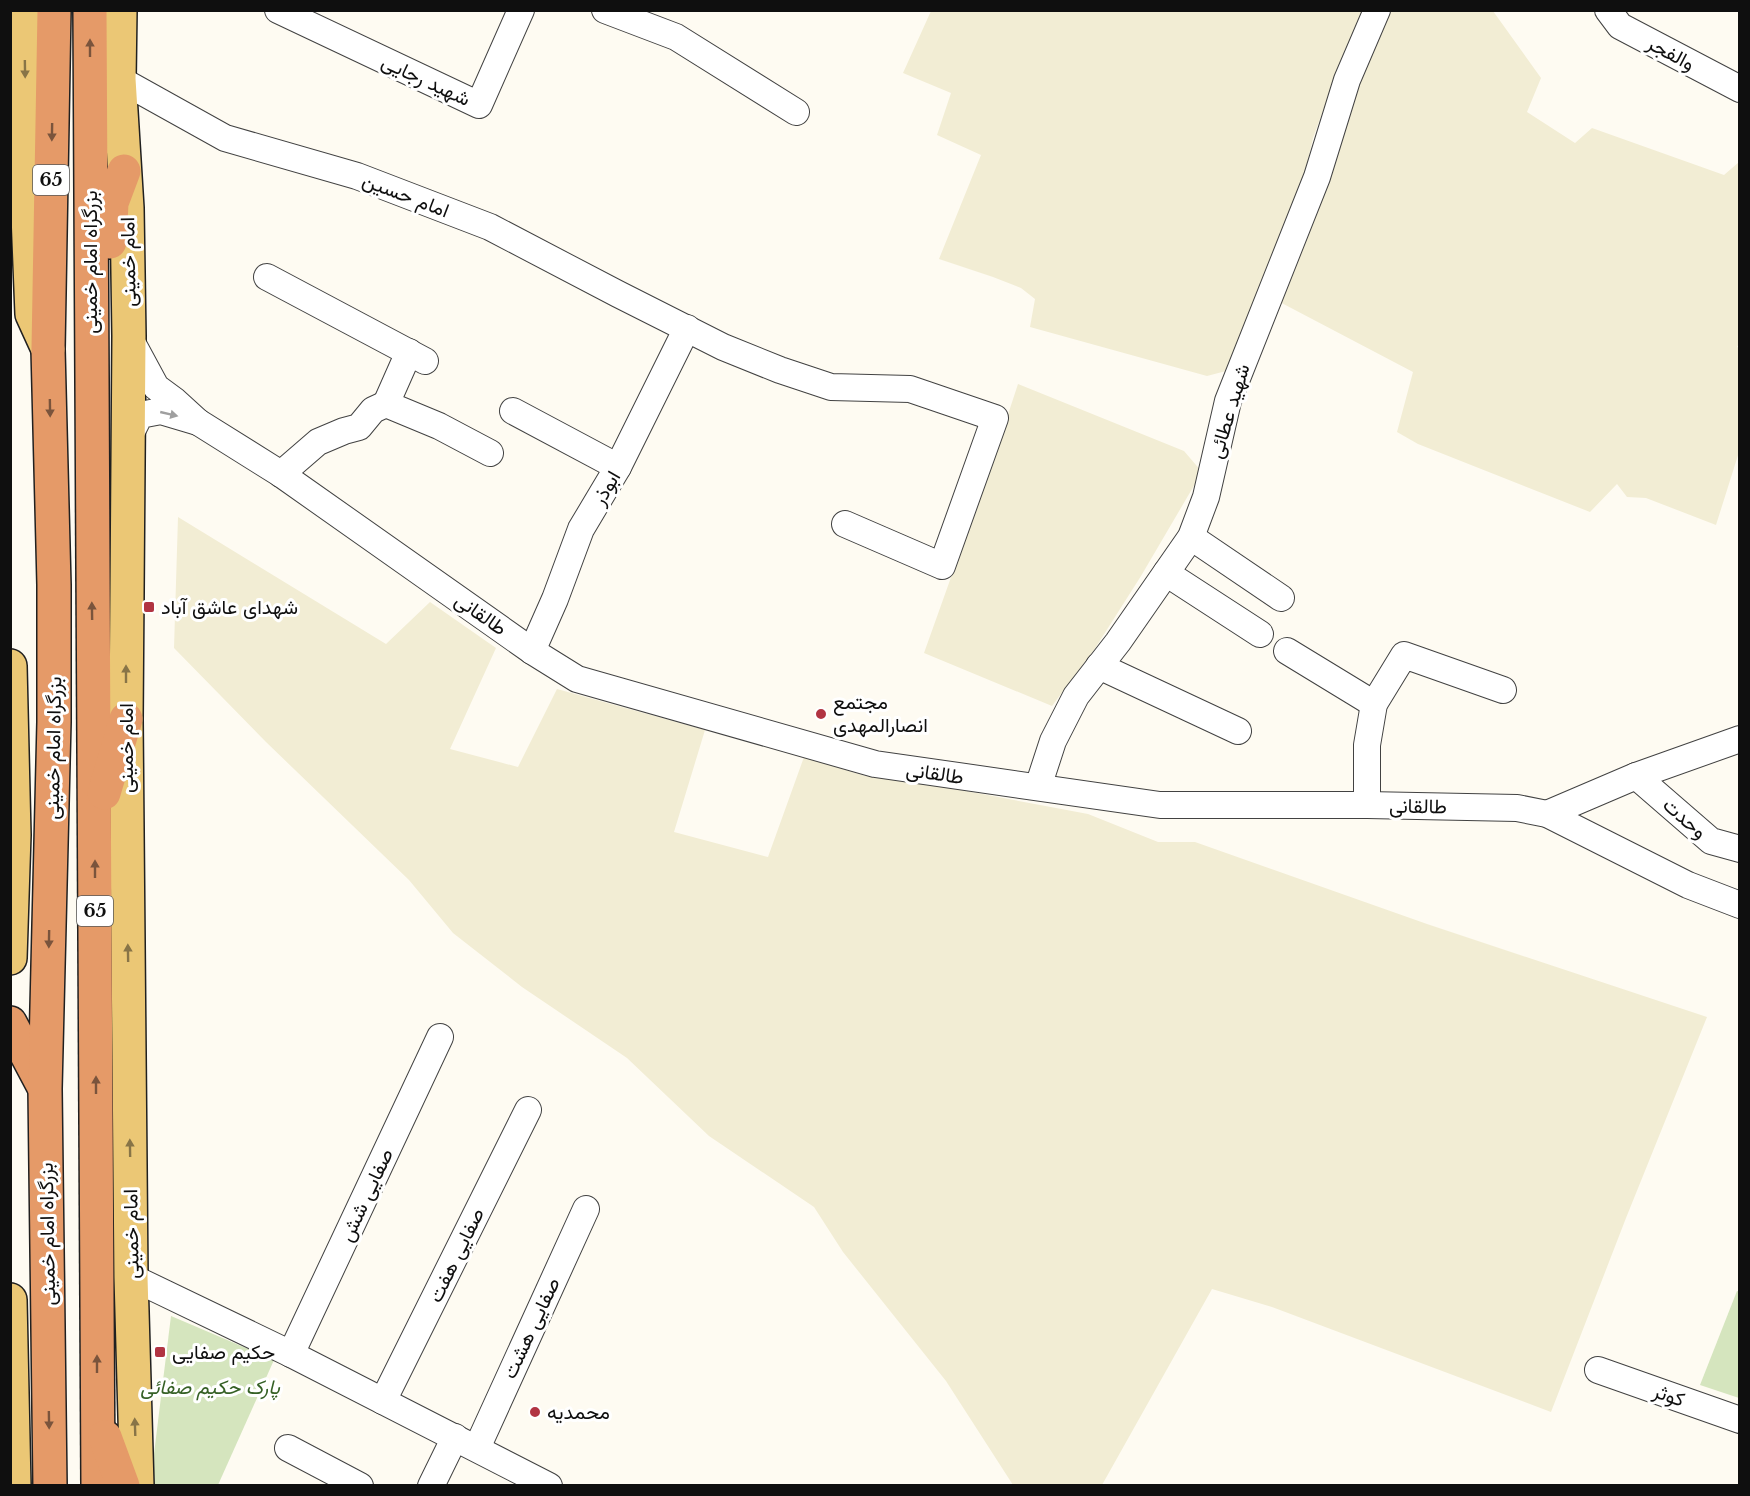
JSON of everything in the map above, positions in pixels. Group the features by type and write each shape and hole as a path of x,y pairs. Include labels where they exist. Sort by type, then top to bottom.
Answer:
{"highway":[{"name":"بزرگراه امام خمینی","path":"50,1485 45,1089 54,722 54,585 48,349 54,10"},
{"name":"بزرگراه امام خمینی","path":"90,10 98,1485"},
{"path":"91,337 107,288 112,203 124,171"},
{"path":"94,827 126,719"},
{"path":"10,1023 45,1089"},
{"path":"97,1417 123,1485"}],"main road":[{"path":"10,18 14,10"},
{"path":"24,10 32,314 48,349"},
{"name":"امام خمینی","path":"120,10 119,79 127,208 129,336 126,719 131,1277 137,1485"},
{"path":"10,666 12,751 10,958"},
{"path":"10,1300 14,1485"}],"street":[{"name":"شهید رجایی","path":"278,10 480,105 521,10"},
{"path":"605,10 676,37 796,112"},
{"name":"شهید عطائی","path":"1038,787 1053,741 1076,696 1118,642 1191,537 1206,497 1228,401 1317,177 1347,80 1377,10"},
{"name":"والفجر","path":"1608,10 1620,26 1740,89"},
{"name":"امام حسین","path":"119,79 225,138 357,176 490,227 723,347 780,370 831,387 910,389 995,418 942,567 845,524"},
{"path":"267,277 417,356 386,404 374,410 359,427 318,442 281,474"},
{"name":"ابوذر","path":"532,651 555,599 581,529 618,467 687,328"},
{"path":"129,336 156,387 198,422"},
{"path":"386,404 440,426 490,453"},
{"path":"127,441 140,415 161,411 198,422"},
{"path":"513,411 618,467"},
{"name":"طالقانی","path":"198,422 281,474 532,651 577,679 875,764 1160,805 1517,808 1547,814 1688,885 1740,905"},
{"path":"1191,537 1281,598"},
{"path":"1166,573 1260,634"},
{"path":"1287,651 1374,704"},
{"path":"1367,805 1367,745 1374,704 1404,655 1503,690"},
{"path":"1099,666 1238,731"},
{"path":"1547,814 1636,776 1740,739"},
{"name":"وحدت","path":"1636,776 1711,841 1740,849"},
{"name":"صفایی شش","path":"291,1354 440,1036"},
{"name":"صفایی هفت","path":"383,1401 528,1110"},
{"name":"صفایی هشت","path":"431,1485 466,1443 586,1209"},
{"path":"131,1277 291,1354 549,1485"},
{"name":"کوثر","path":"1598,1370 1740,1420"},
{"path":"288,1448 360,1485"}],"shaded area":[{"path":"931,11 1366,11 1324,108 1313,138 1306,169 1258,290 1239,351 1226,371 1207,376 1030,327 1035,299 1021,288 939,259 981,155 937,135 951,93 903,73"},
{"path":"1387,11 1493,11 1541,78 1527,112 1575,143 1592,128 1724,175 1739,162 1740,342 1737,347 1740,348 1739,452 1716,525 1646,498 1627,497 1617,484 1590,512 1418,444 1397,432 1413,372 1274,299 1345,110"},
{"path":"1018,384 1184,451 1202,472 1094,650 1052,706 924,653"},
{"path":"178,517 386,644 430,602 496,648 450,749 518,767 557,689 705,730 674,832 768,857 804,757 865,776 913,781 1088,814 1158,842 1195,842 1427,924 1707,1017 1551,1412 1272,1307 1212,1289 1102,1485 1013,1485 946,1381 843,1252 814,1207 709,1136 627,1058 522,987 453,933 409,880 266,742 174,648"}],"green space":[{"path":"1737,1291 1740,1292 1739,1398 1700,1385"},
{"name":"پارک حکیم صفائی","path":"171,1316 274,1360 218,1485 150,1486"}],"place":[{"name":"شهدای عاشق آباد","path":"149,607"},
{"name":"مجتمع انصارالمهدی","path":"821,714"},
{"name":"حکیم صفایی","path":"160,1352"},
{"name":"محمدیه","path":"535,1412"}]}
